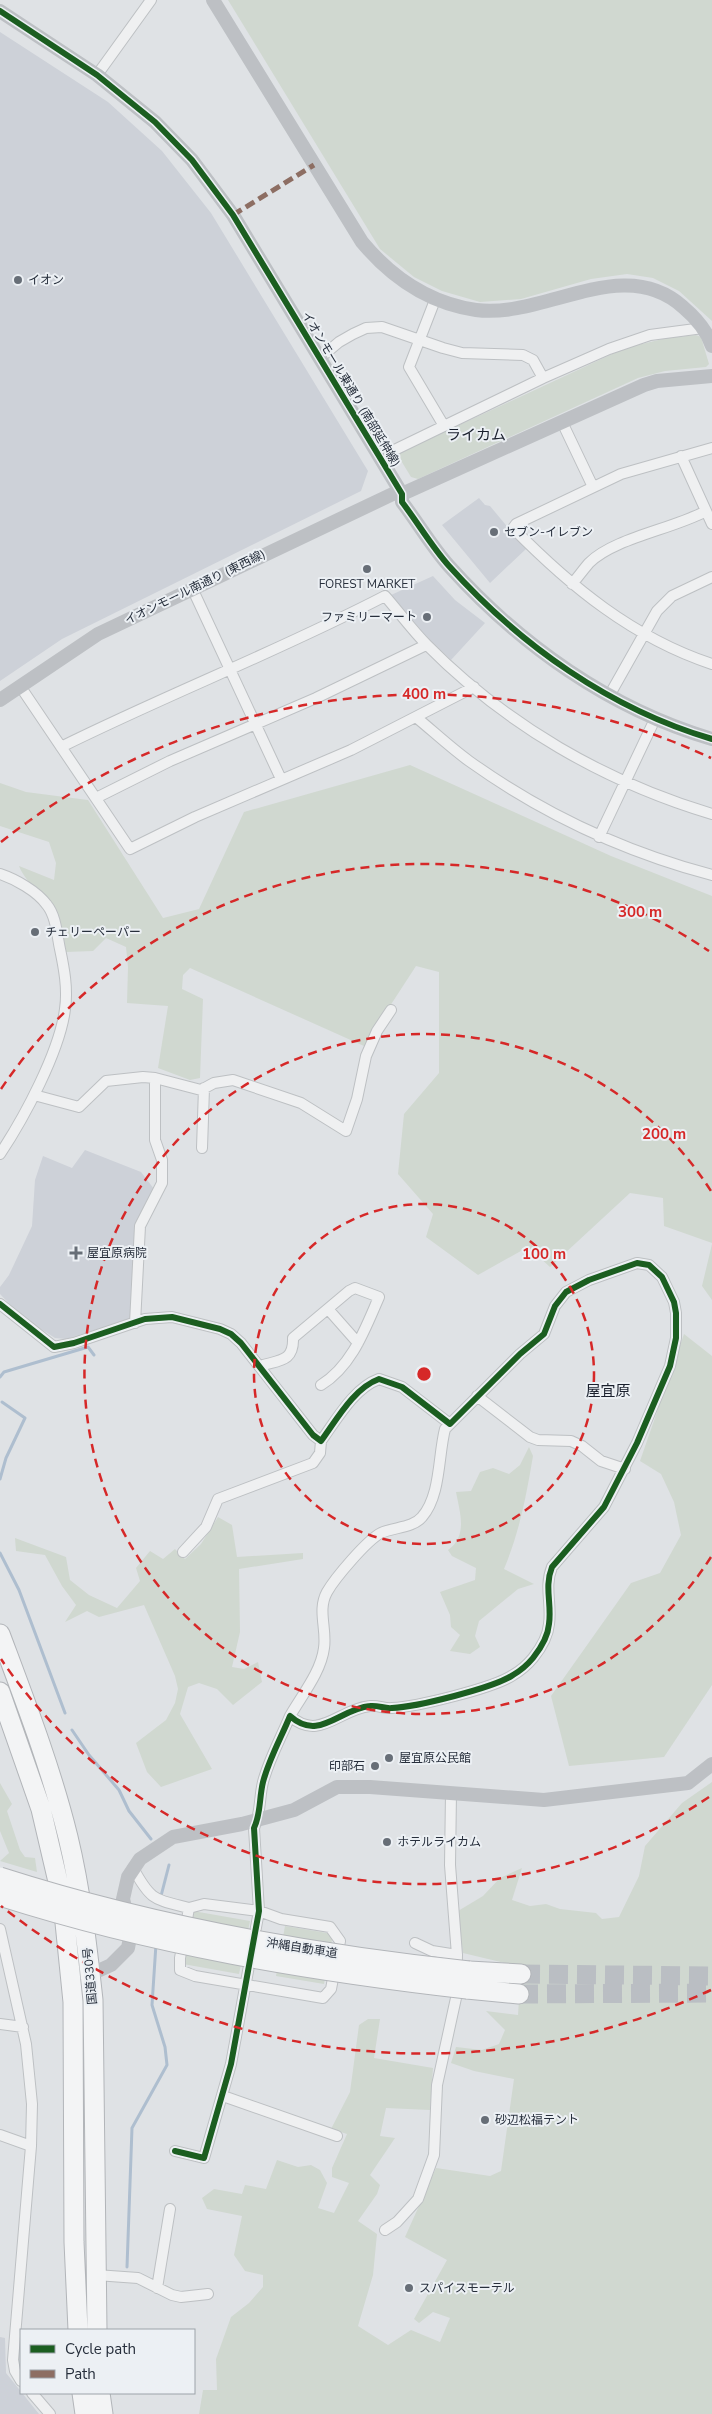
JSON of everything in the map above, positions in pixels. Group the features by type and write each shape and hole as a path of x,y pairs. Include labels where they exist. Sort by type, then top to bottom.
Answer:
{"highway":[{"name":"国道330号","path":"0,1634 37,1733 63,1821 82,1911 93,2000 97,2329"},
{"name":"国道330号","path":"0,1692 41,1809 55,1862 63,1903 73,2002 74,2242 78,2329"},
{"name":"沖縄自動車道","path":"0,1877 178,1926 468,1980 519,1994"},
{"name":"沖縄自動車道","path":"0,1896 108,1928 234,1956 374,1978 468,1980 521,1974"},
{"path":"82,2394 85,2414"},
{"path":"100,2394 103,2414"}],"street":[{"path":"97,75 151,0"},
{"path":"212,0 362,242 378,261 398,278 435,300 476,310 504,310 526,307 608,286 638,285 658,291 678,302 694,316 703,328 712,346"},
{"name":"イオンモール東通り (南部延伸線)","path":"0,11 97,75 156,122 207,178 233,215 380,457 400,493 402,502 448,564 472,590 547,656 608,696 655,719 712,739"},
{"path":"435,300 409,367 444,426"},
{"path":"320,358 339,342 360,331 375,327 392,329 420,341 462,353 523,355 533,360 543,378"},
{"path":"380,457 543,378 630,341 659,333 703,328"},
{"name":"イオンモール南通り (東西線)","path":"0,700 98,634 192,588 400,493 630,391 657,381 712,376"},
{"path":"562,422 593,487"},
{"path":"712,448 621,474 516,524 513,528 572,584 608,612 644,634 712,664"},
{"path":"682,456 712,524"},
{"path":"572,584 590,562 605,551 687,521 706,511"},
{"path":"608,696 657,611 672,596 712,577"},
{"path":"192,588 281,779"},
{"path":"61,747 141,708 326,627 385,596 426,645 514,720 558,748 625,783 656,796 712,814"},
{"path":"96,798 170,761 316,698 426,645"},
{"path":"20,686 130,849 195,817 351,750 417,718 474,687"},
{"path":"417,718 468,760 505,786 550,812 599,836 684,868 712,875"},
{"path":"599,836 655,719"},
{"path":"0,874 28,889 47,905 53,917 66,983 65,1009 57,1039 34,1095 0,1154"},
{"path":"34,1095 79,1107 106,1081 143,1076 201,1090 214,1083 233,1080 301,1103 346,1131 357,1100 366,1056 377,1031 391,1010"},
{"path":"135,1323 140,1226 162,1183 162,1160 155,1140 155,1078"},
{"path":"202,1148 204,1088"},
{"path":"175,2151 204,2158 223,2096 246,1986 259,1911 254,1828 259,1819 262,1784 270,1759 290,1716 315,1673 324,1648 322,1604 327,1592 343,1570 378,1534 395,1527 415,1524 424,1516 435,1487 445,1430 520,1354 544,1334 555,1306 566,1292 589,1280 637,1263 649,1265 662,1277 674,1302 676,1338 670,1366 625,1469 604,1507 552,1568 547,1579 550,1623 544,1642 532,1660 513,1676 488,1686 396,1708 370,1706 311,1728 300,1725 290,1716"},
{"path":"260,1366 286,1359 291,1354 293,1338 349,1291 356,1288 379,1297 358,1343 336,1374 321,1385"},
{"path":"0,1304 54,1347 135,1323 145,1318 172,1317 220,1329 231,1334 241,1343 313,1435 321,1440"},
{"path":"328,1309 358,1343"},
{"path":"183,1552 206,1527 218,1500 313,1463 320,1453 321,1440 354,1398 369,1383 379,1379 402,1387 450,1424"},
{"path":"477,1396 530,1437 538,1440 571,1441 582,1446 601,1461 625,1469"},
{"path":"71,1973 90,1971 112,1965 128,1948 131,1932 123,1899 124,1888 133,1868 145,1854 173,1837 294,1810 338,1787 370,1787 544,1800 688,1783 712,1764"},
{"path":"384,2230 396,2222 418,2199 434,2155 437,2085 456,1998 457,1955 450,1865 451,1793"},
{"path":"133,1868 142,1886 153,1898 189,1908 204,1904 259,1911 280,1918 330,1927 340,1941 331,1989 323,1998 246,1986 195,1976 180,1970 180,1958 189,1908"},
{"path":"0,1929 23,2027 31,2083 31,2146 13,2360 20,2379"},
{"path":"416,1943 432,1951 457,1955"},
{"path":"0,2024 23,2027"},
{"path":"223,2096 337,2136"},
{"path":"0,2135 31,2146"},
{"path":"157,2288 170,2209"},
{"path":"96,2276 138,2278 181,2297 208,2294"},
{"path":"33,2394 50,2414"}],"shaded area":[{"path":"228,0 712,0 712,321 679,291 653,278 627,274 591,279 521,299 480,302 442,291 414,277 380,249"},
{"path":"0,32 108,102 162,151 211,213 368,471 361,491 62,639 0,681"},
{"path":"696,335 701,337 709,364 706,367 665,371 638,378 418,479 411,477 397,454 625,348 667,338"},
{"path":"479,498 485,505 490,506 526,549 490,583 442,525"},
{"path":"433,576 455,600 485,623 451,660 424,634 391,595"},
{"path":"410,765 611,856 712,896 712,1243 664,1226 663,1198 630,1193 550,1267 528,1247 478,1275 426,1237 433,1214 398,1174 404,1114 439,1073 439,972 416,966 364,1046 190,968 183,975 182,989 203,999 200,1078 190,1080 158,1068 168,1006 127,1003 128,967 126,947 106,938 93,951 66,952 62,928 57,914 27,879 19,866 54,880 56,863 49,842 0,826 0,783 26,792 88,800 163,918 199,909 244,812"},
{"name":"屋宜原病院","path":"85,1150 141,1172 154,1189 134,1232 133,1314 130,1319 66,1339 55,1338 22,1317 0,1294 0,1287 9,1275 32,1226 35,1180 43,1156 72,1168"},
{"path":"712,1244 712,1300 702,1286"},
{"path":"684,1334 712,1356 712,1685 664,1757 569,1766 551,1696 631,1583 660,1573 681,1535 674,1502 661,1474 640,1461"},
{"path":"529,1447 533,1456 525,1499 514,1541 504,1569 534,1584 518,1589 479,1621 475,1636 480,1647 470,1654 450,1651 460,1635 451,1627 450,1615 440,1592 475,1580 476,1568 452,1556 448,1550 458,1538 461,1524 456,1492 471,1491 480,1472 493,1468 509,1474 520,1465"},
{"path":"218,1517 232,1525 237,1557 303,1553 303,1559 239,1569 240,1632 232,1667 244,1669 258,1662 262,1682 233,1705 217,1689 199,1683 188,1687 180,1714 212,1769 161,1787 147,1772 136,1743 166,1720 175,1703 178,1689 175,1676 144,1605 99,1617 87,1611 65,1622 76,1605 62,1586 45,1555 16,1551 15,1538 66,1557 70,1580 89,1595 117,1608 140,1581 136,1568 150,1551 163,1559 175,1549 185,1559 201,1544"},
{"path":"712,1782 712,2414 199,2414 203,2390 217,2390 216,2359 231,2317 249,2303 263,2287 263,2275 245,2271 234,2255 242,2216 207,2209 202,2198 214,2189 242,2194 245,2185 266,2189 277,2160 298,2167 311,2165 320,2170 327,2183 318,2208 334,2213 349,2183 332,2177 332,2168 347,2134 331,2129 350,2092 359,2025 368,2019 380,2019 374,2058 433,2068 430,2110 386,2108 380,2136 395,2138 370,2175 380,2185 377,2194 358,2221 377,2234 373,2275 358,2326 388,2345 411,2330 440,2342 450,2318 433,2312 419,2323 414,2319 447,2260 405,2237 436,2168 490,2176 501,2171 514,2079 474,2071 451,2063 456,2047 482,2050 499,2044 505,2030 486,2011 518,2015 521,1967 463,1953 458,1911 483,1896 500,1878 522,1868 512,1900 530,1906 546,1904 560,1909 596,1913 602,1919 619,1917 639,1876 645,1846 682,1803"},
{"path":"0,1783 12,1804 7,1811 20,1850 25,1857 35,1858 37,1872 0,1861 9,1853 0,1831"},
{"path":"193,1911 250,1921 239,1974 183,1964"},
{"path":"285,1926 333,1934 324,1984 276,1976"},
{"path":"0,2337 5,2338 6,2373 20,2390 20,2394 23,2394 39,2414 0,2414"}],"waterway":[{"path":"0,1377 4,1372 88,1347 94,1355"},
{"path":"0,1479 6,1458 25,1418 2,1402"},
{"path":"0,1553 19,1590 65,1713"},
{"path":"72,1730 89,1755 119,1790 129,1811 151,1839"},
{"path":"161,1896 169,1865"},
{"path":"127,2267 132,2128 167,2065 165,2047 152,2005 156,1944"}],"tunnel":[{"path":"521,1974 712,1976"},
{"path":"519,1994 712,1993"}],"marked path":[{"path":"233,215 314,165"}],"cycle path":[{"path":"0,11 97,75 155,122 192,160 233,215 402,494 402,502 443,559 477,595 537,648 603,692 674,726 712,739"},
{"path":"0,1304 54,1347 74,1343 145,1319 172,1317 220,1329 231,1334 241,1343 313,1435 321,1441 354,1397 370,1383 379,1379 402,1387 450,1424 520,1354 544,1334 555,1306 566,1292 589,1280 637,1263 649,1265 662,1277 674,1302 676,1338 670,1366 637,1443 604,1507 552,1567 548,1589 550,1617 546,1637 531,1660 518,1672 503,1680 473,1691 436,1701 403,1707 370,1706 359,1708 320,1725 310,1726 300,1723 290,1716 266,1773 258,1817 254,1828 259,1911 231,2064 204,2158 175,2151"}],"place":[{"name":"イオン","path":"18,280"},
{"name":"セブン-イレブン","path":"494,532"},
{"name":"FOREST MARKET","path":"367,569"},
{"name":"ファミリーマート","path":"427,617"},
{"name":"チェリーペーパー","path":"35,932"},
{"name":"屋宜原病院","path":"76,1253"},
{"name":"屋宜原公民館","path":"389,1758"},
{"name":"印部石","path":"375,1766"},
{"name":"ホテルライカム","path":"387,1842"},
{"name":"砂辺松福テント","path":"485,2120"},
{"name":"スパイスモーテル","path":"409,2288"}],"district":[{"name":"ライカム","path":"476,435"},
{"name":"屋宜原","path":"608,1391"}]}
